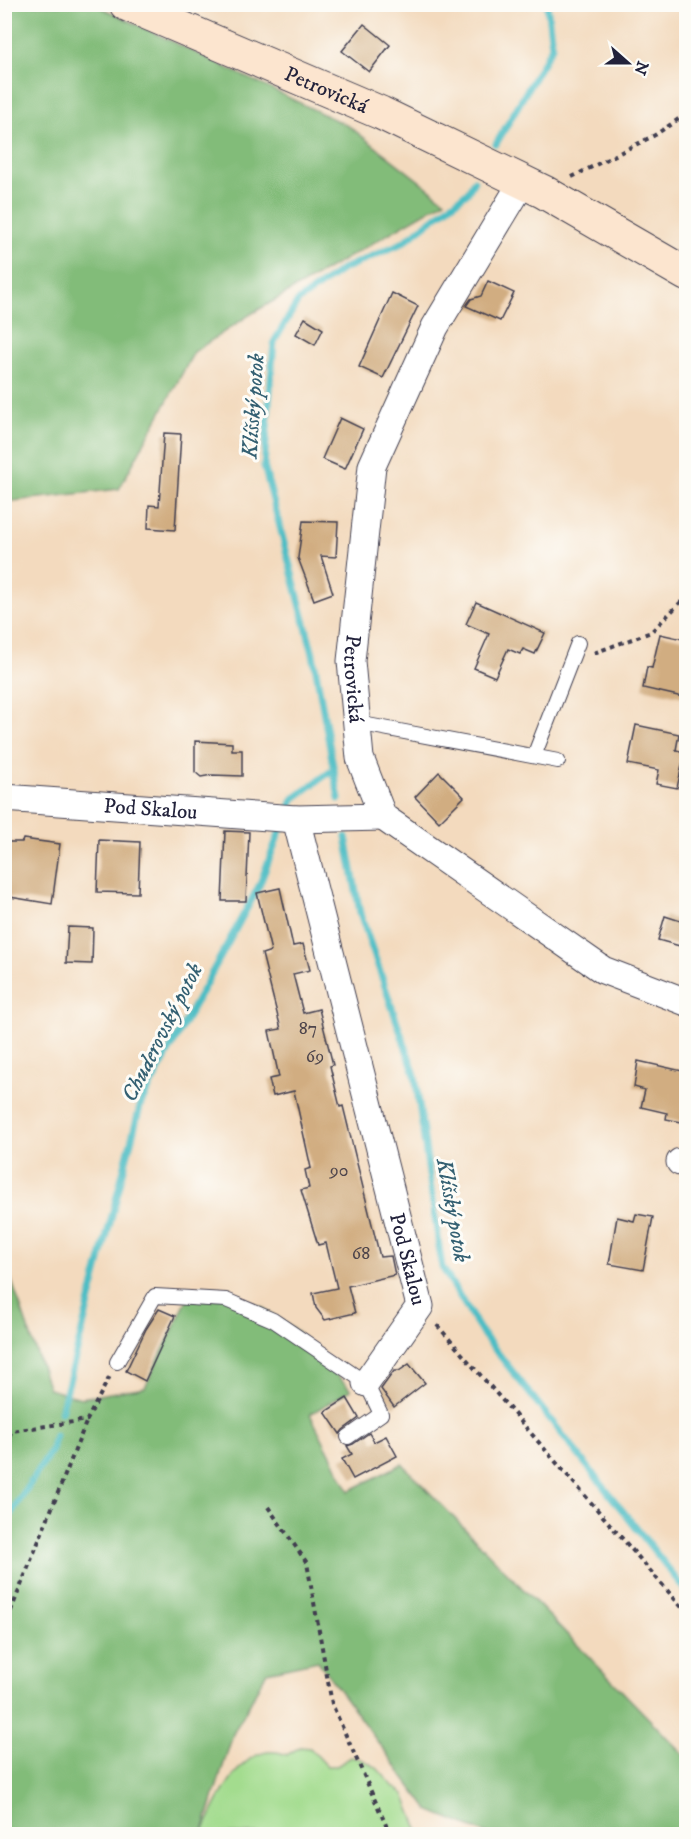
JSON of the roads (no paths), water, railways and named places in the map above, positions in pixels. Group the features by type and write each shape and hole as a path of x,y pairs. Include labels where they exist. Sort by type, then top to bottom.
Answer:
{"main road":[{"name":"Petrovická","path":"126,4 381,113 533,186 687,274"}],"street":[{"name":"Petrovická","path":"383,817 360,758 351,661 372,466 435,327 533,186"},
{"name":"Pod Skalou","path":"4,798 286,819 383,817"},
{"path":"383,817 603,970 687,1002"},
{"name":"Pod Skalou","path":"286,819 420,1306 366,1383"}],"lane":[{"path":"534,756 578,643"},
{"path":"357,723 558,760"},
{"path":"117,1362 155,1296 226,1300 273,1320 366,1383 381,1414 348,1437"}],"waterway":[{"name":"Klíšský potok","path":"496,144 552,47 547,4"},
{"name":"Klíšský potok","path":"339,799 313,654 264,466 274,342 298,301 343,269 402,243 468,192 474,181"},
{"name":"Chuderovský potok","path":"288,813 293,799 334,769"},
{"name":"Chuderovský potok","path":"61,1412 141,1103 259,886 283,823"},
{"name":"Klíšský potok","path":"346,837 360,913 415,1075 442,1267 482,1333 686,1591"},
{"name":"Chuderovský potok","path":"4,1524 52,1449 55,1436"}]}
